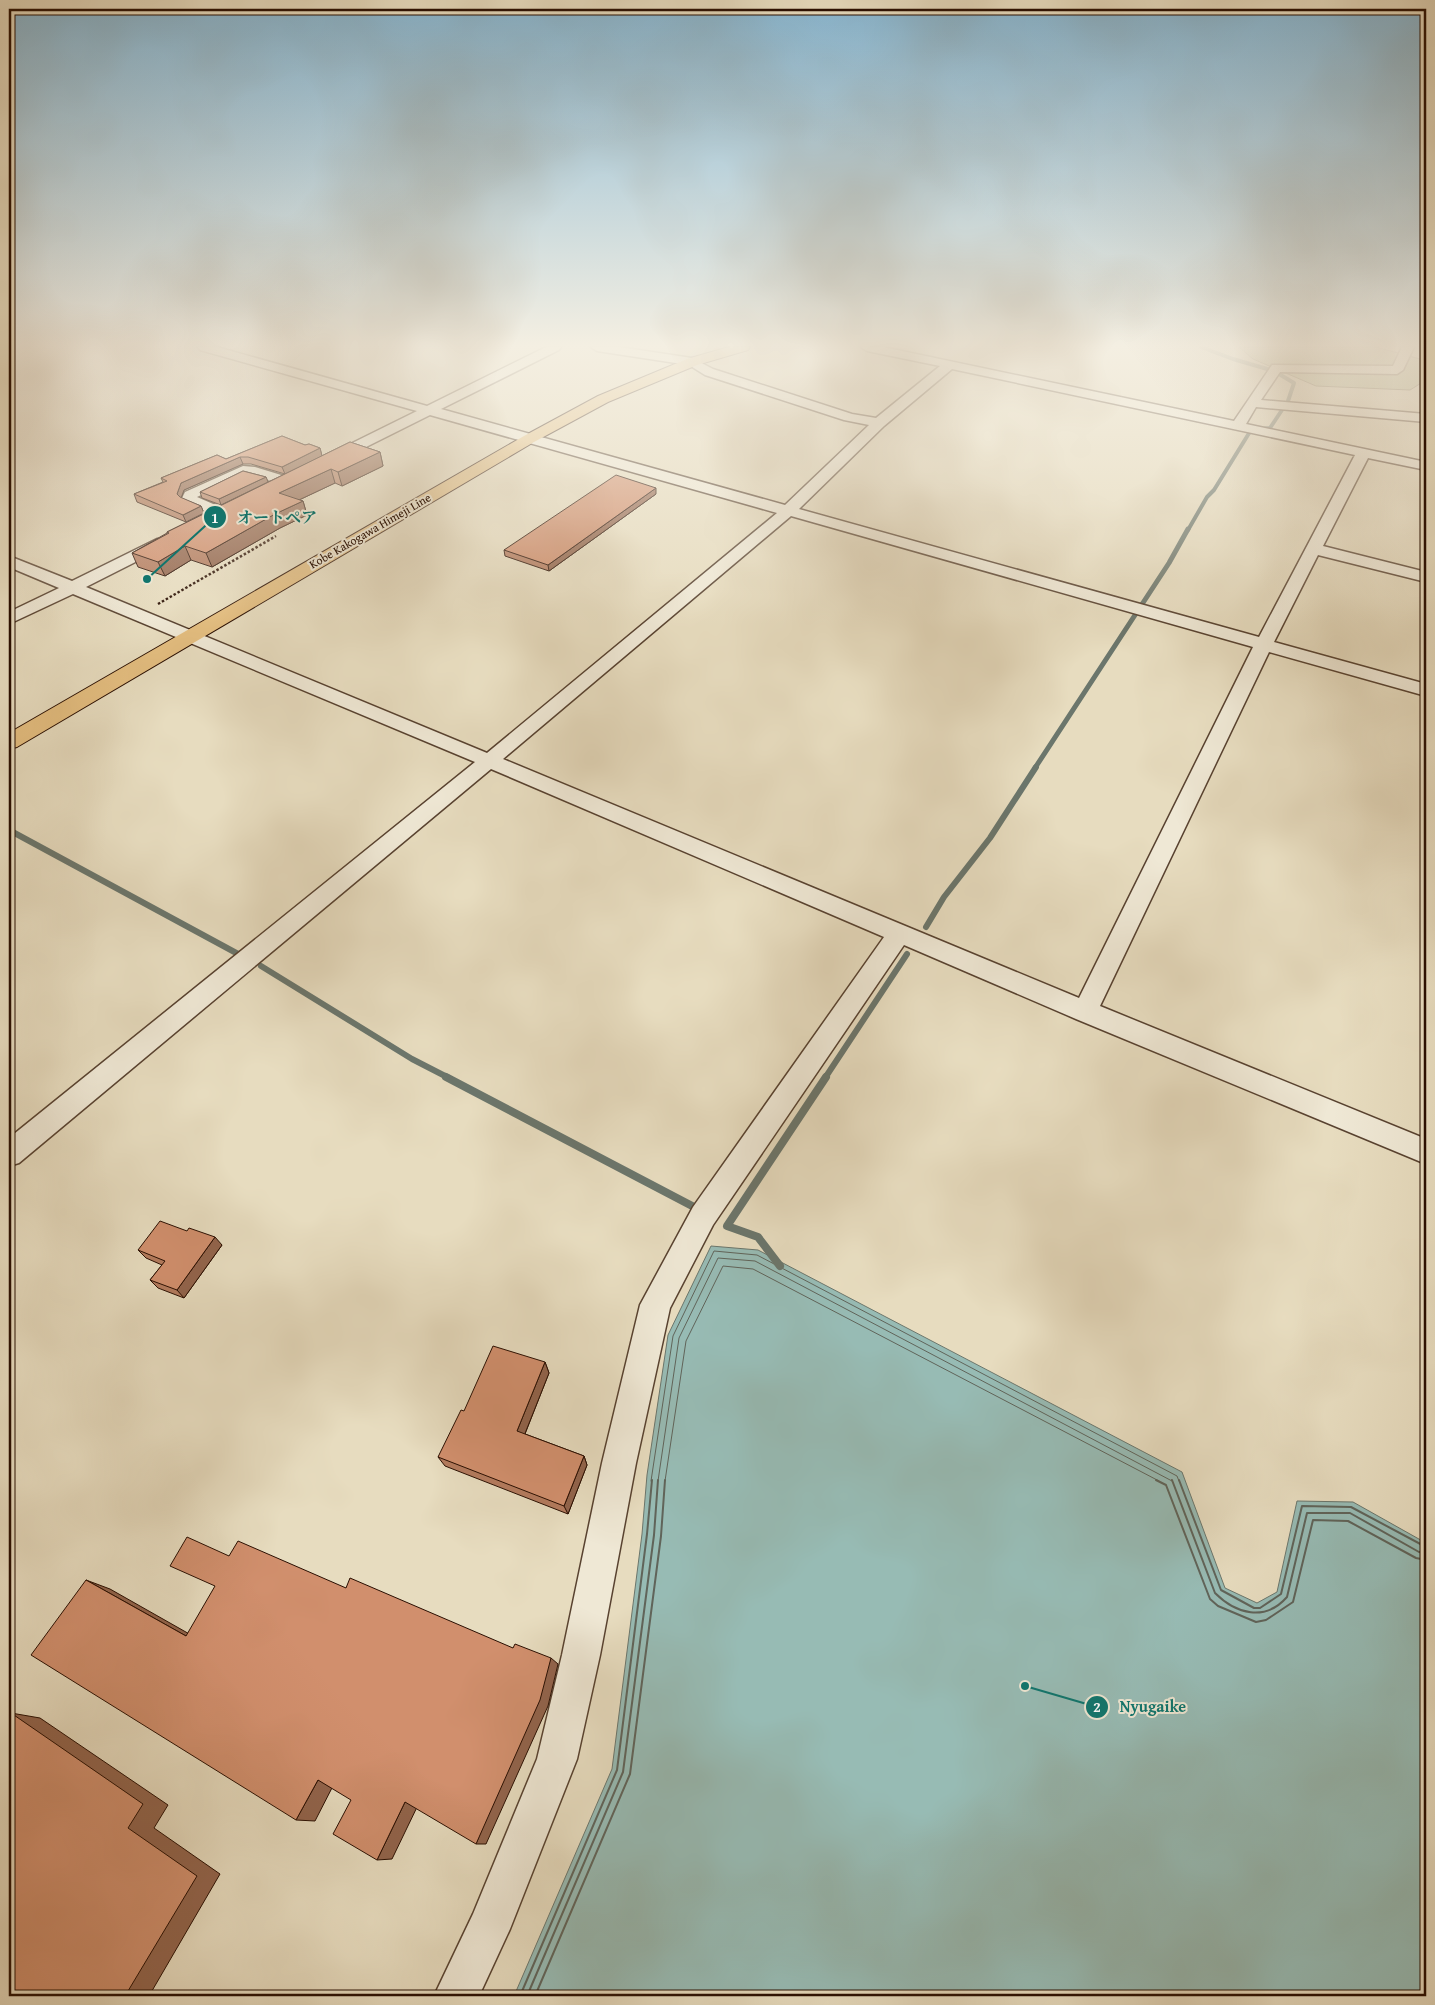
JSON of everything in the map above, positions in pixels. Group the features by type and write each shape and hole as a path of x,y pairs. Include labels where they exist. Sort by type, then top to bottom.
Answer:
{"main road":[{"name":"Kobe Kakogawa Himeji Line","path":"9,742 525,441"}],"street":[{"path":"270,489 367,441"},
{"path":"534,441 1426,690"},
{"path":"9,1154 489,761 788,511 861,441"},
{"path":"1311,441 1426,466"},
{"path":"1085,1012 1264,644 1364,452"},
{"path":"222,513 189,500 190,495 243,470 250,470 286,482"},
{"path":"204,522 238,505"},
{"path":"9,619 178,535"},
{"path":"1314,549 1426,577"},
{"path":"9,560 1085,1012 1426,1152"},
{"path":"456,1996 488,1929 557,1760 581,1655 619,1463 655,1305 703,1216 899,934"}],"path":[{"path":"140,614 223,569 276,536"}],"water":[{"path":"711,1246 758,1250 1182,1472 1225,1588 1257,1603 1277,1592 1297,1501 1353,1502 1426,1543 1426,1996 514,1996 612,1769 642,1534 647,1475 668,1335"}],"building":[{"path":"271,441 294,441 320,448 282,467 248,457 240,457 181,483 177,494 201,506 183,515 134,494 167,481 161,478 217,455 226,459"},
{"path":"350,442 380,452 338,472 331,469 279,493 303,501 275,514 206,553 185,546 158,562 132,553 169,533 167,532"},
{"path":"243,471 266,477 219,499 200,492"},
{"path":"616,475 656,488 548,565 504,550"},
{"path":"160,1221 187,1231 189,1228 215,1237 177,1290 150,1280 165,1261 138,1250"},
{"path":"493,1346 545,1362 517,1431 584,1456 564,1506 438,1457 461,1410 464,1411"},
{"path":"187,1537 229,1556 238,1541 346,1588 350,1578 513,1648 515,1644 551,1658 540,1700 476,1844 405,1802 377,1860 333,1834 351,1800 318,1780 296,1820 31,1655 86,1580 186,1636 215,1586 170,1566"},
{"path":"11,1713 143,1804 128,1828 197,1876 125,1996 9,1996 9,1716"}],"waterway":[{"path":"1188,530 1207,497 1214,490 1244,441"},
{"path":"1035,768 1169,563 1188,529"},
{"path":"926,927 944,897 990,838 1036,767"},
{"path":"9,830 240,955"},
{"path":"825,1078 907,954"},
{"path":"261,966 412,1059 449,1078"},
{"path":"446,1077 696,1208"},
{"path":"780,1266 758,1237 727,1226 826,1077"}],"place":[{"name":"オートペア","path":"147,579"},
{"name":"Nyugaike","path":"1025,1686"}]}
